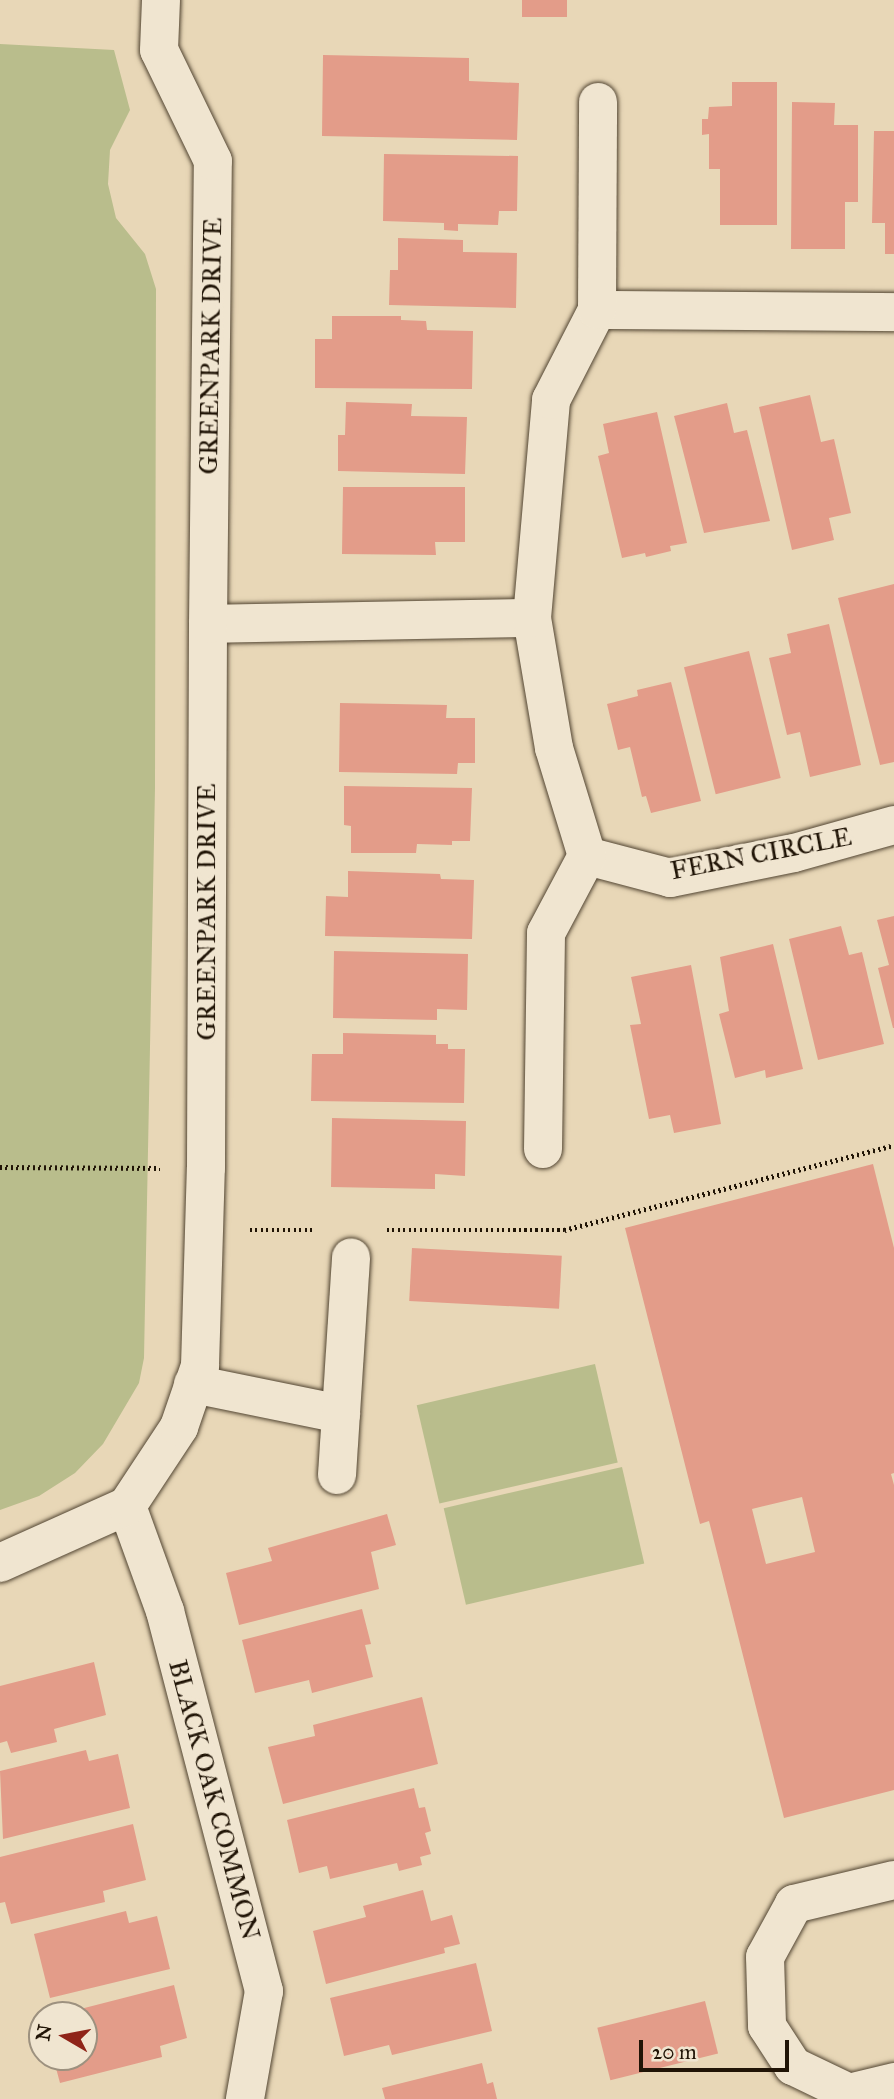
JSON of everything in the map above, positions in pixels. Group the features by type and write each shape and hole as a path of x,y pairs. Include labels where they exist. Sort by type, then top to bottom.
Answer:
{"street":[{"name":"GREENPARK DRIVE","path":"127,1506 178,1427 200,1366 206,1168 208,624 214,161 159,50 161,0"},
{"path":"543,1149 546,933 587,856 554,748 532,618 551,400 597,310 598,102"},
{"path":"597,310 894,312"},
{"path":"208,624 532,618"},
{"name":"FERN CIRCLE","path":"587,856 670,878 794,853 894,825"},
{"path":"337,1475 341,1414 340,1243"},
{"path":"193,1384 341,1414"},
{"path":"0,1563 127,1506"},
{"name":"BLACK OAK COMMON","path":"127,1506 165,1611 264,1991 243,2098"},
{"path":"894,1880 794,1904 765,1957 767,2026 793,2066 849,2093 894,2082"}],"path":[{"path":"384,1230 564,1230 894,1146"},
{"path":"0,1167 206,1168"},
{"path":"204,1230 340,1243"}],"green space":[{"path":"0,44 114,50 130,110 110,150 108,184 116,218 145,254 156,289 155,788 144,1358 139,1383 103,1444 75,1473 39,1496 0,1510"},
{"path":"595,1364 618,1462 439,1504 417,1405"},
{"path":"622,1467 644,1563 466,1605 444,1508"}],"building":[{"path":"522,0 567,0 567,17 522,17"},
{"path":"323,55 469,58 469,81 519,83 517,140 322,136"},
{"path":"732,82 777,82 777,225 720,225 720,169 709,169 709,134 702,135 702,119 708,119 709,107 732,106"},
{"path":"792,102 835,103 834,125 858,125 858,202 845,202 845,249 791,249"},
{"path":"874,131 894,131 894,254 885,254 885,223 872,223"},
{"path":"384,154 518,156 517,211 499,211 498,225 458,224 458,231 444,230 444,223 383,221"},
{"path":"398,238 463,240 463,252 517,253 516,308 389,305 390,270 398,270"},
{"path":"332,316 401,316 401,320 426,321 427,330 473,331 472,389 315,388 315,339 332,339"},
{"path":"810,395 821,442 834,439 851,513 829,518 834,540 792,550 759,407"},
{"path":"346,402 412,404 411,416 467,417 465,474 338,471 338,435 345,435"},
{"path":"727,403 734,433 747,430 770,521 704,533 674,416"},
{"path":"657,412 687,543 670,546 671,551 646,557 645,553 622,558 598,456 609,453 603,424"},
{"path":"343,487 465,487 465,542 435,542 436,555 342,554"},
{"path":"894,584 894,762 880,765 838,598"},
{"path":"829,624 861,765 810,777 800,732 787,735 769,658 791,653 787,634"},
{"path":"749,651 781,778 716,794 684,667"},
{"path":"671,682 701,801 651,813 646,796 642,797 630,747 618,750 607,704 638,696 637,690"},
{"path":"340,703 447,705 446,718 475,718 475,763 458,763 457,774 339,772"},
{"path":"344,786 472,788 470,841 452,841 452,845 417,844 416,853 351,853 351,826 344,825"},
{"path":"348,871 440,874 441,879 474,880 472,939 325,936 326,896 348,897"},
{"path":"894,916 893,1028 878,968 889,965 877,920"},
{"path":"841,926 849,955 862,952 884,1044 818,1060 789,939"},
{"path":"773,944 803,1069 766,1078 765,1070 735,1078 719,1014 729,1011 720,957"},
{"path":"334,951 468,954 467,1010 437,1009 437,1020 333,1018"},
{"path":"691,965 721,1124 674,1133 670,1115 649,1119 630,1025 641,1024 631,977"},
{"path":"343,1033 436,1035 436,1044 448,1044 448,1049 465,1049 464,1103 311,1101 312,1054 343,1054"},
{"path":"332,1118 466,1121 465,1176 435,1174 435,1189 331,1187"},
{"path":"873,1164 894,1248 894,1473 891,1474 894,1485 894,1790 784,1818 709,1521 700,1524 625,1228","holes":["802,1497 815,1552 766,1564 752,1509"]},
{"path":"412,1248 562,1256 559,1309 409,1301"},
{"path":"387,1514 396,1545 371,1552 379,1589 239,1625 226,1573 272,1561 268,1548"},
{"path":"362,1609 371,1644 365,1645 373,1677 312,1693 309,1680 255,1693 242,1640"},
{"path":"94,1662 106,1715 54,1729 57,1742 11,1753 7,1741 0,1743 0,1686"},
{"path":"422,1697 438,1764 283,1804 268,1747 315,1736 313,1725"},
{"path":"86,1750 89,1761 118,1754 130,1808 3,1839 0,1771"},
{"path":"414,1788 419,1808 425,1807 431,1831 425,1833 431,1854 420,1857 422,1865 399,1871 397,1863 330,1879 327,1866 299,1873 287,1820"},
{"path":"133,1824 146,1880 103,1891 105,1902 11,1924 5,1902 0,1903 0,1857"},
{"path":"423,1890 431,1921 452,1915 460,1944 444,1948 445,1953 326,1984 313,1931 366,1917 363,1906"},
{"path":"126,1911 129,1923 157,1916 170,1969 50,1998 34,1934"},
{"path":"476,1963 492,2031 392,2055 389,2045 344,2056 330,1998"},
{"path":"174,1985 187,2038 160,2046 162,2057 60,2083 57,2071 98,2071 98,2005"},
{"path":"705,2001 718,2053 610,2080 597,2028"},
{"path":"482,2063 487,2084 493,2082 497,2099 385,2099 382,2088"}]}
